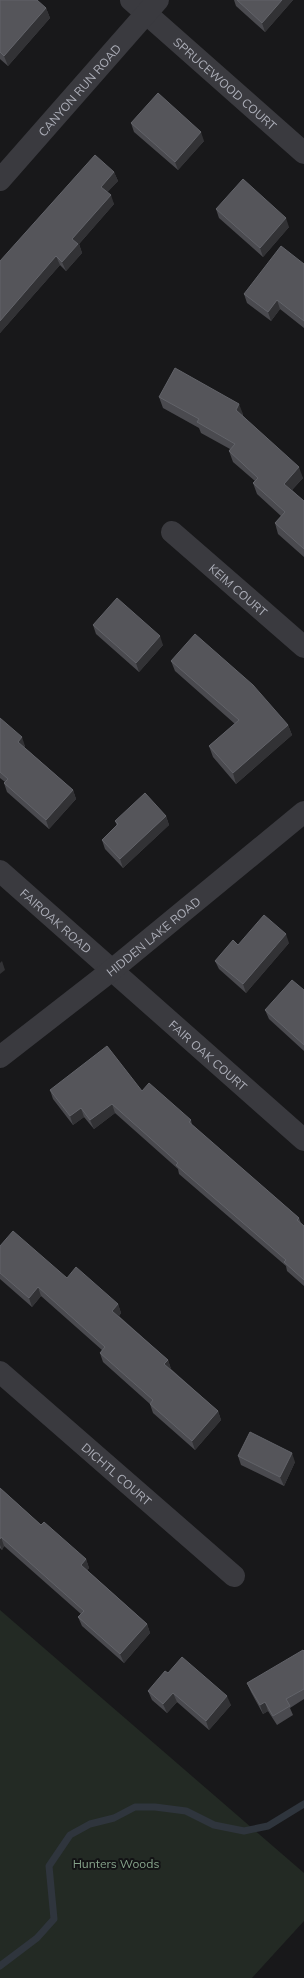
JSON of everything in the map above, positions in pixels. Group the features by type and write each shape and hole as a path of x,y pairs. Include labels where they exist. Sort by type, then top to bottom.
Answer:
{"street":[{"name":"SPRUCEWOOD COURT","path":"146,4 304,153"},
{"name":"CANYON RUN ROAD","path":"0,180 146,4"},
{"name":"KEIM COURT","path":"172,532 304,647"},
{"name":"HIDDEN LAKE ROAD","path":"0,1057 112,970 304,812"},
{"name":"FAIROAK ROAD","path":"0,871 112,970"},
{"name":"FAIR OAK COURT","path":"112,970 304,1140"},
{"name":"DICHTL COURT","path":"0,1372 234,1576"}],"green space":[{"name":"Hunters Woods","path":"0,1610 304,1873 304,1921 252,1978 0,1978"}],"building":[{"path":"0,0 37,0 46,8 4,56 0,52"},
{"path":"237,0 282,0 262,23"},
{"path":"158,93 201,132 175,162 131,123"},
{"path":"95,155 114,172 101,187 111,195 72,239 78,244 62,262 56,256 0,321 0,261"},
{"path":"243,179 286,218 260,248 216,209"},
{"path":"281,246 304,264 304,321 277,300 268,312 244,294"},
{"path":"175,368 239,404 236,410 299,467 284,484 304,501 304,549 275,523 285,512 253,483 258,478 229,451 235,444 197,422 199,419 159,397"},
{"path":"117,598 160,636 136,663 93,625"},
{"path":"195,634 253,685 288,725 233,773 209,746 239,720 171,661"},
{"path":"0,718 22,737 18,742 73,790 46,820 4,783 8,779 0,772"},
{"path":"145,793 166,816 120,859 102,840 118,824 115,821"},
{"path":"264,915 286,934 243,984 215,961 233,940 238,945"},
{"path":"292,980 304,990 304,1045 265,1010"},
{"path":"107,1046 142,1091 149,1083 191,1120 189,1122 299,1218 297,1220 304,1226 304,1280 284,1262 286,1260 176,1165 178,1163 112,1104 90,1120 81,1108 70,1116 50,1090"},
{"path":"13,1231 67,1278 76,1267 118,1304 112,1311 168,1360 164,1364 218,1411 192,1441 150,1404 153,1400 100,1353 105,1347 38,1287 29,1298 0,1273 0,1246"},
{"path":"250,1432 292,1453 280,1477 238,1456"},
{"path":"0,1488 41,1525 44,1522 86,1559 81,1565 147,1624 120,1654 78,1617 84,1611 1,1537 0,1539"},
{"path":"303,1650 304,1689 286,1699 290,1706 273,1716 265,1702 260,1705 247,1683"},
{"path":"182,1657 227,1696 206,1721 173,1693 163,1704 148,1691 165,1671 168,1673"}],"waterway":[{"path":"0,1966 37,1938 54,1919 49,1866 70,1835 90,1824 114,1818 135,1807 155,1807 186,1811 214,1825 244,1831 268,1826 304,1804"}]}
